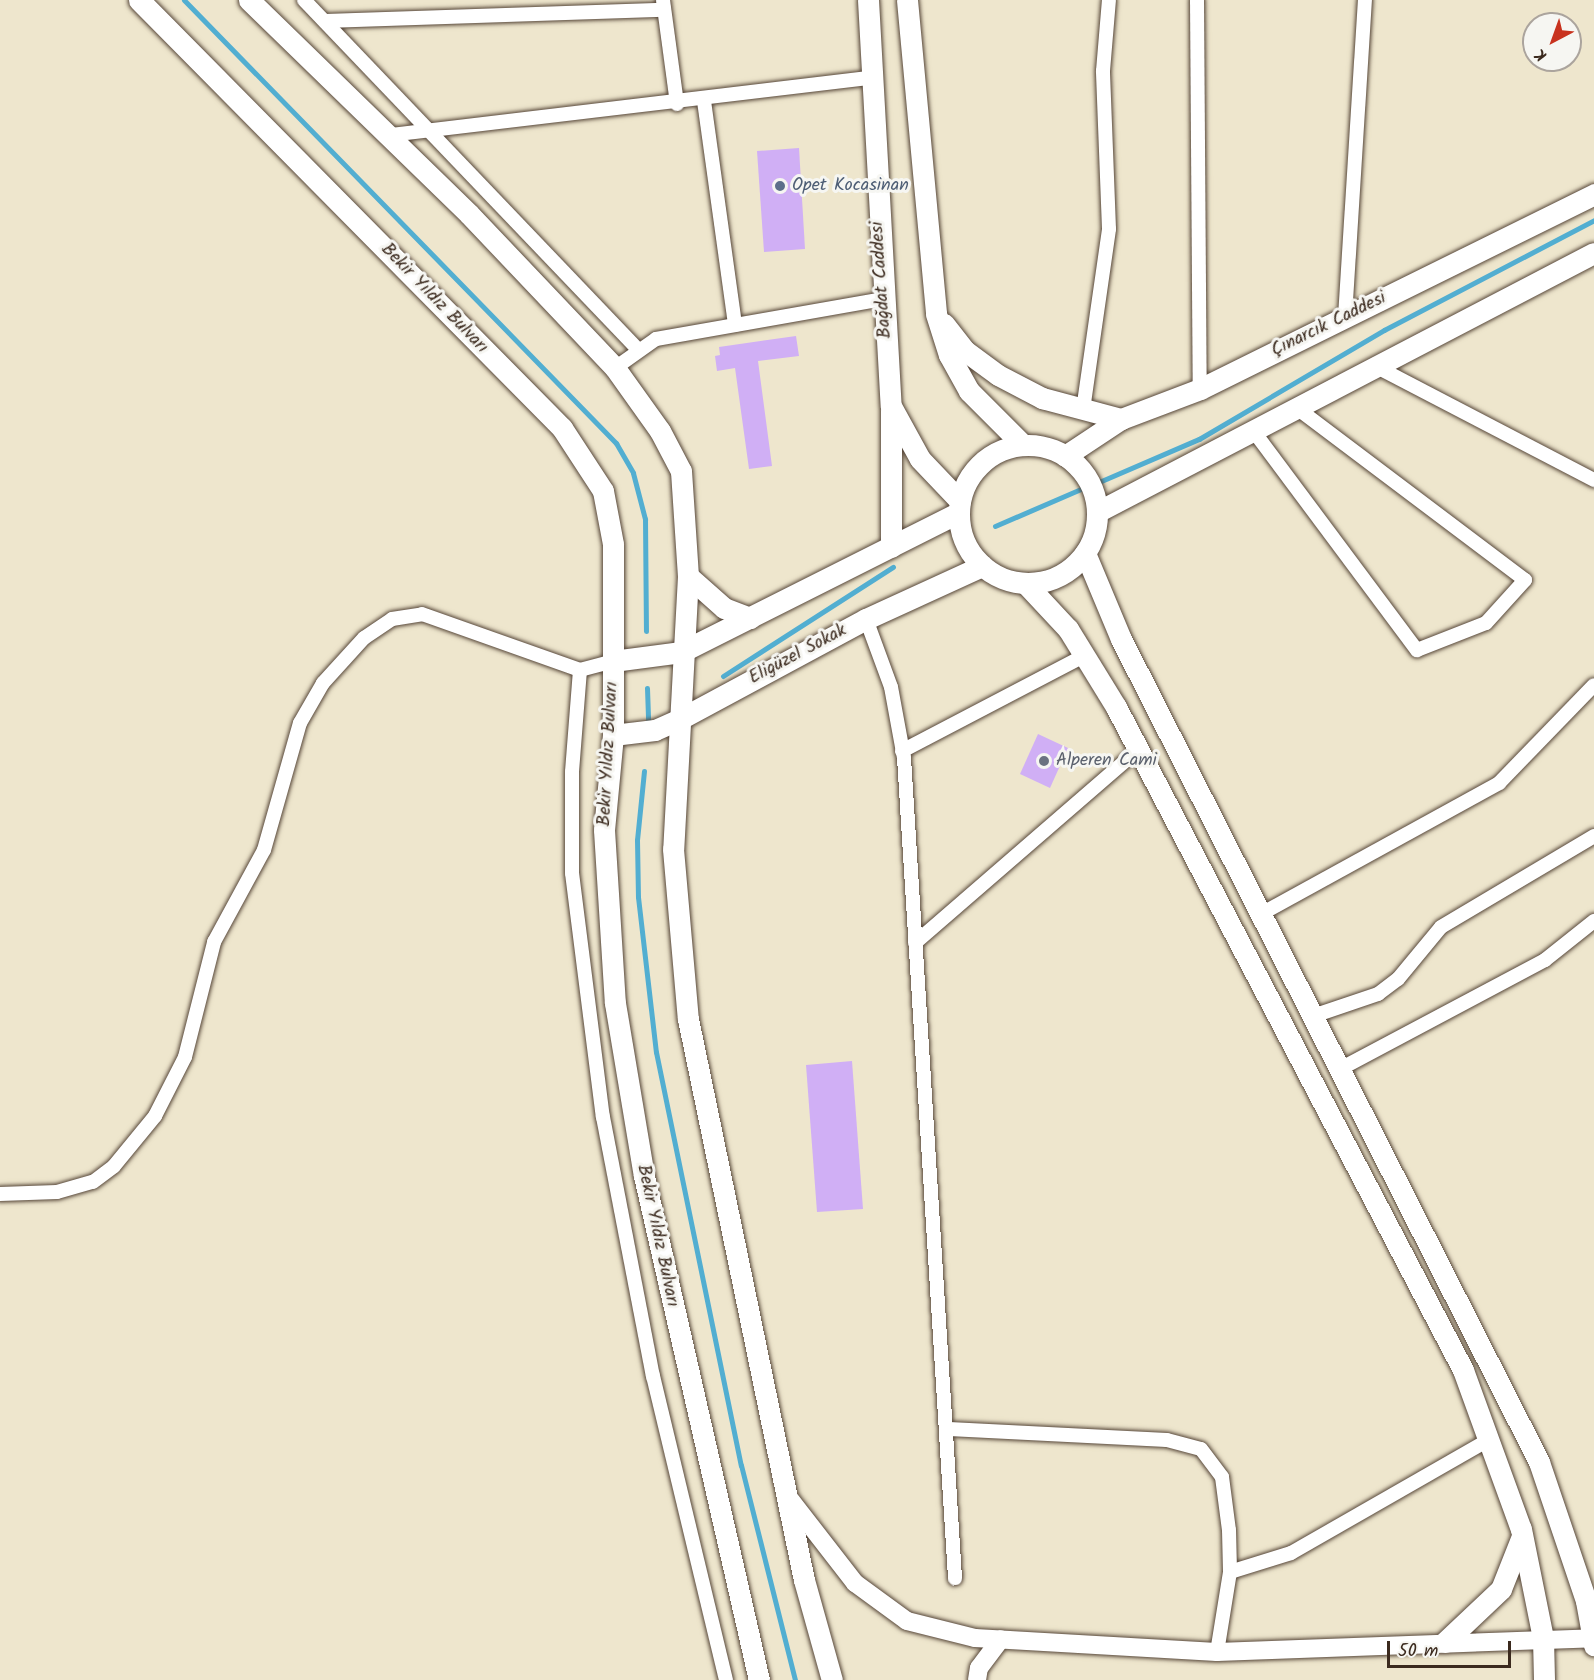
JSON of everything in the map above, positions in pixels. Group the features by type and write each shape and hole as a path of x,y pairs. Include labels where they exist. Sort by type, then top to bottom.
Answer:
{"main road":[{"name":"Bekir Yıldız Bulvarı","path":"139,0 586,458 611,526 613,735 605,883 623,1061 711,1484 759,1680"},
{"path":"249,0 390,135 615,368 660,430 681,471 688,576 681,652 673,849 688,1019 786,1494 832,1680"},
{"name":"Bağdat Caddesi","path":"868,0 870,78 891,406 920,459 959,507"},
{"path":"907,0 936,314 949,355 969,391 1023,445 1065,456 1082,471 1097,512 1085,553 1049,580 1026,584"},
{"name":"Çınarcık Caddesi","path":"1065,456 1121,419 1200,389 1594,194"},
{"path":"1097,512 1255,433 1594,253"},
{"path":"936,314 964,350 998,375 1083,410 1121,419"},
{"path":"891,406 891,547"},
{"path":"1023,445 983,461 968,479 959,507 967,548 982,566 1026,584 1084,656 1138,749 1463,1370 1490,1439 1522,1536 1543,1638 1544,1680"},
{"path":"613,661 681,652 891,547 959,507"},
{"path":"1085,553 1121,639 1539,1462 1569,1552 1594,1640"},
{"name":"Eligüzel Sokak","path":"613,735 655,730 680,719 866,619 982,566"},
{"path":"688,576 724,608 750,618"},
{"path":"1444,1642 1501,1589 1522,1536"},
{"path":"1569,1552 1594,1583"}],"street":[{"path":"304,0 638,350"},
{"path":"1083,410 1109,229 1103,71 1109,0"},
{"path":"1197,0 1200,389"},
{"path":"1345,317 1365,0"},
{"path":"325,21 664,5 677,104"},
{"path":"390,135 432,133 704,101 870,78"},
{"path":"704,101 735,325"},
{"path":"615,368 656,339 883,299"},
{"path":"1377,367 1594,480"},
{"path":"1255,433 1417,651 1486,623 1525,580 1299,410"},
{"path":"0,1194 57,1192 93,1182 114,1166 155,1116 185,1057 214,942 264,850 300,723 323,683 364,639 392,619 422,614 580,670 613,661"},
{"path":"866,619 891,687 902,751 949,1430 955,1578"},
{"path":"902,751 1084,656"},
{"path":"580,670 572,772 572,873 603,1117 653,1376 726,1680"},
{"path":"1261,914 1499,783 1594,685"},
{"path":"915,943 1138,749"},
{"path":"1313,1016 1378,994 1398,979 1441,927 1594,836"},
{"path":"1340,1069 1545,960 1594,921"},
{"path":"949,1430 1167,1440 1201,1449 1222,1477 1230,1572 1217,1652"},
{"path":"1230,1572 1291,1553 1490,1439"},
{"path":"786,1494 855,1583 908,1621 1001,1639 1217,1652 1543,1638 1594,1640"},
{"path":"977,1680 979,1668 1001,1639"}],"building":[{"path":"799,148 805,249 764,252 757,151"},
{"path":"796,336 799,356 758,361 772,466 749,469 735,368 717,371 715,356 720,355 719,347"},
{"name":"Alperen Cami","path":"1038,734 1068,748 1050,788 1020,774"},
{"path":"852,1061 863,1209 817,1212 806,1065"}],"waterway":[{"path":"184,0 616,443 633,473 645,519 646,631"},
{"path":"1099,482 1199,439 1384,330 1594,220"},
{"path":"995,526 1081,489"},
{"path":"723,676 893,567"},
{"path":"647,688 648,726"},
{"path":"644,771 637,840 638,897 656,1052 741,1465 795,1680"}],"place":[{"name":"Opet Kocasinan","path":"780,186"},
{"name":"Alperen Cami","path":"1044,761"}]}
